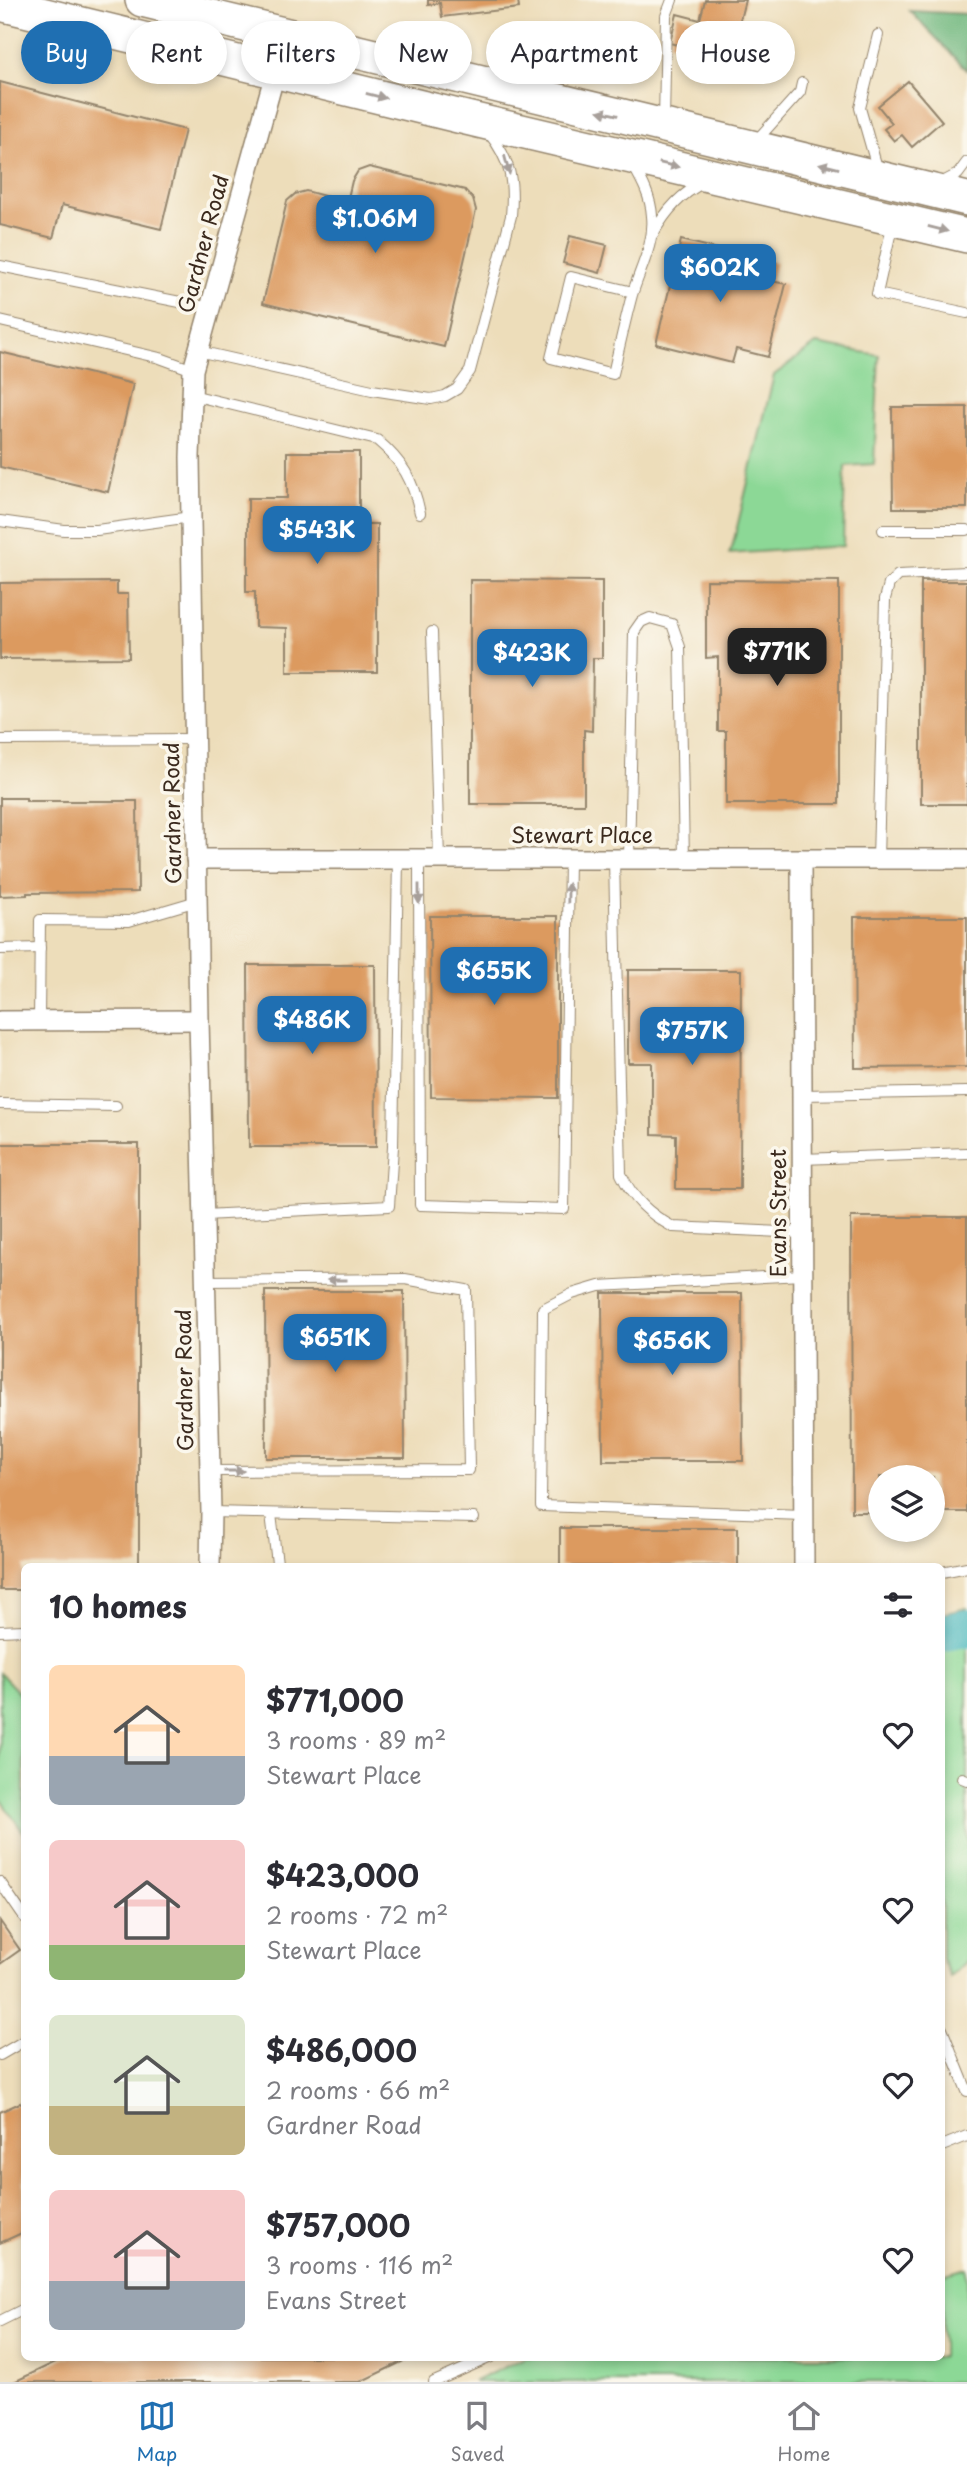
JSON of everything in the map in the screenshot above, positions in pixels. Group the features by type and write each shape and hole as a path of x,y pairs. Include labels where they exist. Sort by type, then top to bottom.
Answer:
{"highway":[{"path":"142,0 967,199"},
{"path":"159,0 205,16"},
{"path":"0,4 241,62"},
{"path":"330,84 967,236"}],"street":[{"name":"Gardner Road","path":"210,1563 194,739 192,395 196,360 271,84"},
{"name":"Stewart Place","path":"197,859 967,859"},
{"name":"Evans Street","path":"802,859 804,1563"},
{"path":"0,1021 199,1020"}],"lane":[{"path":"663,126 666,16 672,0"},
{"path":"878,35 860,108 881,178"},
{"path":"750,147 800,92 803,83"},
{"path":"0,321 160,358 196,360 431,399 445,396 457,388 470,371 511,216 513,196 504,152 480,121"},
{"path":"627,156 646,188 652,217 650,240 642,272 633,292 612,374 551,358 572,277 633,292"},
{"path":"928,190 958,174 967,162"},
{"path":"650,240 668,209 680,197 719,177"},
{"path":"894,218 877,294 967,313"},
{"path":"0,266 210,307"},
{"path":"192,395 377,440 405,470 415,488 419,513"},
{"path":"0,521 64,530 97,530 191,517"},
{"path":"883,530 967,530"},
{"path":"878,859 885,599 889,584 898,575 967,572"},
{"path":"684,859 680,647 672,624 650,618 641,622 634,632 631,796 622,859 621,1174 628,1188 654,1217 673,1227 802,1233"},
{"path":"432,632 439,859"},
{"path":"0,740 194,739"},
{"path":"204,1215 389,1206 393,1147 398,859"},
{"path":"419,859 420,1205 564,1209 569,859"},
{"path":"39,1021 40,920 129,920 197,901"},
{"path":"0,949 40,948"},
{"path":"802,1095 967,1092"},
{"path":"0,1104 116,1106"},
{"path":"802,1159 967,1153"},
{"path":"802,1275 599,1286 572,1294 543,1309 541,1506 803,1515"},
{"path":"205,1281 405,1279 466,1290 469,1471 210,1471"},
{"path":"211,1513 474,1518"},
{"path":"271,1514 276,1563"},
{"path":"945,1571 967,1567"},
{"path":"0,1631 21,1630"},
{"path":"0,1882 21,1913"},
{"path":"945,2036 967,2091"},
{"path":"0,2055 21,2043"},
{"path":"945,2145 967,2136"},
{"path":"0,2321 21,2310"},
{"path":"434,2382 482,2361"}],"green space":[{"path":"910,11 967,14 967,70"},
{"path":"816,344 879,355 874,464 845,466 843,546 729,554 774,375"},
{"path":"967,1608 967,1960 950,1977 945,1966 945,1613"},
{"path":"0,1673 21,1695 21,1829 0,1799"},
{"path":"967,2268 967,2382 473,2382 518,2361 945,2361 945,2274"}],"building":[{"path":"428,0 518,0 519,8 442,17 440,3 428,5"},
{"path":"705,0 745,0 740,21 676,21 676,45 670,43 677,14 700,20"},
{"path":"908,81 942,121 912,147 902,135 894,141 884,129 892,123 878,106"},
{"path":"0,82 185,130 161,229 62,205 53,238 0,225"},
{"path":"369,167 465,190 473,199 476,210 444,347 263,303 287,201 295,194 306,191 347,202 352,181 358,171"},
{"path":"570,236 607,245 600,273 563,263"},
{"path":"681,240 776,263 771,281 786,284 768,357 736,349 732,363 656,344"},
{"path":"0,352 133,384 108,492 0,467"},
{"path":"892,407 967,407 967,508 893,508"},
{"path":"287,452 359,452 359,524 377,524 377,672 287,672 287,628 255,627 255,592 246,592 248,498 287,498"},
{"path":"470,580 602,581 602,658 593,658 592,731 584,730 584,804 470,804"},
{"path":"706,580 839,581 839,804 726,804 726,731 718,731 718,657 706,658"},
{"path":"921,581 967,581 967,804 921,804"},
{"path":"117,582 117,594 128,594 129,658 0,659 0,583"},
{"path":"0,798 26,798 26,801 137,801 138,892 27,893 0,896"},
{"path":"430,916 558,916 558,1098 431,1097"},
{"path":"854,917 967,917 967,1067 855,1068"},
{"path":"248,965 375,965 376,1147 249,1147"},
{"path":"628,970 741,970 740,1189 676,1189 676,1135 652,1134 652,1063 628,1063"},
{"path":"0,1144 139,1144 139,1563 21,1563 21,1590 0,1590"},
{"path":"851,1217 967,1217 967,1512 945,1512 945,1465 868,1465 868,1512 852,1512"},
{"path":"265,1291 404,1291 405,1458 266,1458"},
{"path":"602,1293 742,1293 743,1461 603,1461"},
{"path":"560,1528 738,1528 738,1563 560,1563"},
{"path":"0,1921 20,1950 0,1964"},
{"path":"21,2102 21,2233 0,2243 0,2112"},
{"path":"58,2361 404,2361 360,2382 14,2382"}],"waterway":[{"path":"945,1632 967,1628"}]}
